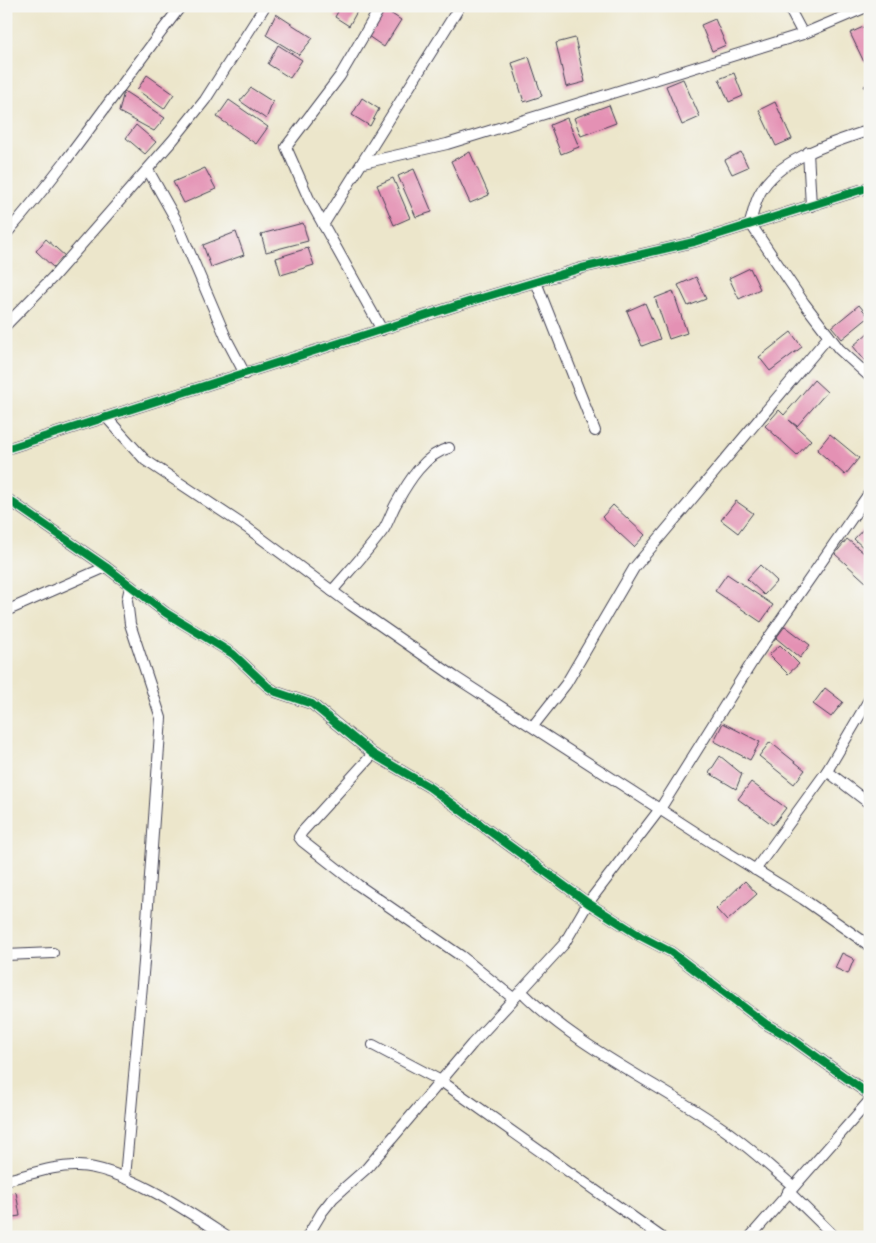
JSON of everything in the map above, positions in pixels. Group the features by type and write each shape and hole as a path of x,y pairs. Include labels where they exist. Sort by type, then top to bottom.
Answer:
{"street":[{"path":"6,234 74,153 138,62 181,6"},
{"path":"6,325 53,277 148,170 205,100 265,6"},
{"path":"381,6 340,76 286,148 324,225 382,330"},
{"path":"324,225 460,6"},
{"path":"788,6 804,34"},
{"path":"363,163 447,144 804,34 869,6"},
{"path":"750,223 760,193 766,184 808,152 870,130"},
{"path":"808,152 811,206"},
{"path":"148,170 175,218 227,340 245,374"},
{"path":"6,449 106,416 582,268 694,242 870,187"},
{"path":"750,223 839,349 870,377"},
{"path":"536,282 595,431"},
{"path":"533,726 566,684 634,568 829,336"},
{"path":"106,416 145,460 246,527 332,591 455,677 803,899 870,946"},
{"path":"332,591 364,556 385,527 396,502 414,475 435,453 449,448"},
{"path":"307,1237 322,1212 367,1168 513,998 564,944 588,903 660,808 754,660 870,492"},
{"path":"6,498 106,567 166,613 233,654 267,686 276,692 312,704 373,754 429,786 588,903 640,936 671,952 766,1024 789,1037 870,1096"},
{"path":"6,610 106,567"},
{"path":"125,1178 144,962 161,718 130,624 127,600 130,587"},
{"path":"755,870 827,772 870,698"},
{"path":"373,754 299,837 358,885 461,956 513,998"},
{"path":"827,772 870,804"},
{"path":"6,955 53,953"},
{"path":"521,991 573,1036 720,1127 791,1189 835,1237"},
{"path":"373,1045 441,1081 661,1237"},
{"path":"750,1237 870,1100"},
{"path":"6,1180 77,1166 94,1167 125,1178 227,1237"}],"building":[{"path":"341,6 360,6 349,26 335,17"},
{"path":"384,9 401,20 384,47 368,36"},
{"path":"276,14 313,38 299,55 266,35"},
{"path":"715,19 726,45 712,51 701,25"},
{"path":"870,24 870,60 864,62 850,33"},
{"path":"575,38 585,82 566,87 556,43"},
{"path":"278,45 302,60 290,78 268,64"},
{"path":"529,57 542,96 524,102 512,63"},
{"path":"734,73 743,96 729,102 719,79"},
{"path":"147,75 174,94 164,109 137,90"},
{"path":"683,79 700,117 682,125 666,86"},
{"path":"870,82 870,95 864,86"},
{"path":"251,88 273,102 266,119 240,101"},
{"path":"124,91 165,118 154,131 119,112"},
{"path":"362,98 379,109 370,126 352,115"},
{"path":"229,100 268,127 256,144 217,117"},
{"path":"775,102 792,139 776,146 759,110"},
{"path":"609,105 616,123 581,136 574,118"},
{"path":"567,118 579,147 561,154 550,125"},
{"path":"136,125 156,142 145,154 126,138"},
{"path":"470,152 489,195 470,203 451,161"},
{"path":"741,152 748,167 732,174 725,160"},
{"path":"205,168 216,189 184,203 173,182"},
{"path":"414,169 432,212 416,217 398,176"},
{"path":"393,178 410,218 394,225 377,185"},
{"path":"303,223 308,241 266,252 261,234"},
{"path":"236,232 244,255 211,267 203,245"},
{"path":"46,239 66,257 55,269 36,251"},
{"path":"308,248 314,265 281,275 276,258"},
{"path":"750,268 760,289 739,299 729,278"},
{"path":"696,277 706,299 688,306 678,285"},
{"path":"673,291 687,333 669,339 655,298"},
{"path":"645,303 660,339 642,346 627,311"},
{"path":"859,305 869,317 842,339 832,327"},
{"path":"791,332 802,347 770,371 759,357"},
{"path":"869,332 870,356 865,361 853,346"},
{"path":"814,380 827,392 797,426 789,420 811,440 797,455 765,426 779,410 784,415"},
{"path":"830,434 859,458 845,475 817,450"},
{"path":"736,501 753,513 738,533 721,520"},
{"path":"613,505 645,535 634,547 602,517"},
{"path":"870,522 870,546 866,550 854,539"},
{"path":"847,539 870,558 868,584 835,554"},
{"path":"760,565 777,581 764,595 747,579"},
{"path":"727,574 773,605 761,622 715,591"},
{"path":"785,626 810,645 800,658 776,638"},
{"path":"780,645 799,664 788,674 769,655"},
{"path":"825,688 843,702 831,717 813,704"},
{"path":"723,723 760,742 750,760 714,741"},
{"path":"770,742 805,770 794,784 759,756"},
{"path":"720,756 742,774 736,789 709,773"},
{"path":"751,782 786,808 773,825 738,799"},
{"path":"745,881 757,894 727,921 716,909"},
{"path":"842,953 854,959 848,974 835,968"},
{"path":"16,1192 20,1216 6,1218 6,1194"}],"cycle path":[{"path":"6,449 468,302 582,268 694,242 870,187"},
{"path":"6,498 106,567 166,613 233,654 267,686 276,692 312,704 373,754 429,787 588,903 640,936 671,952 766,1024 789,1037 870,1095"}]}
